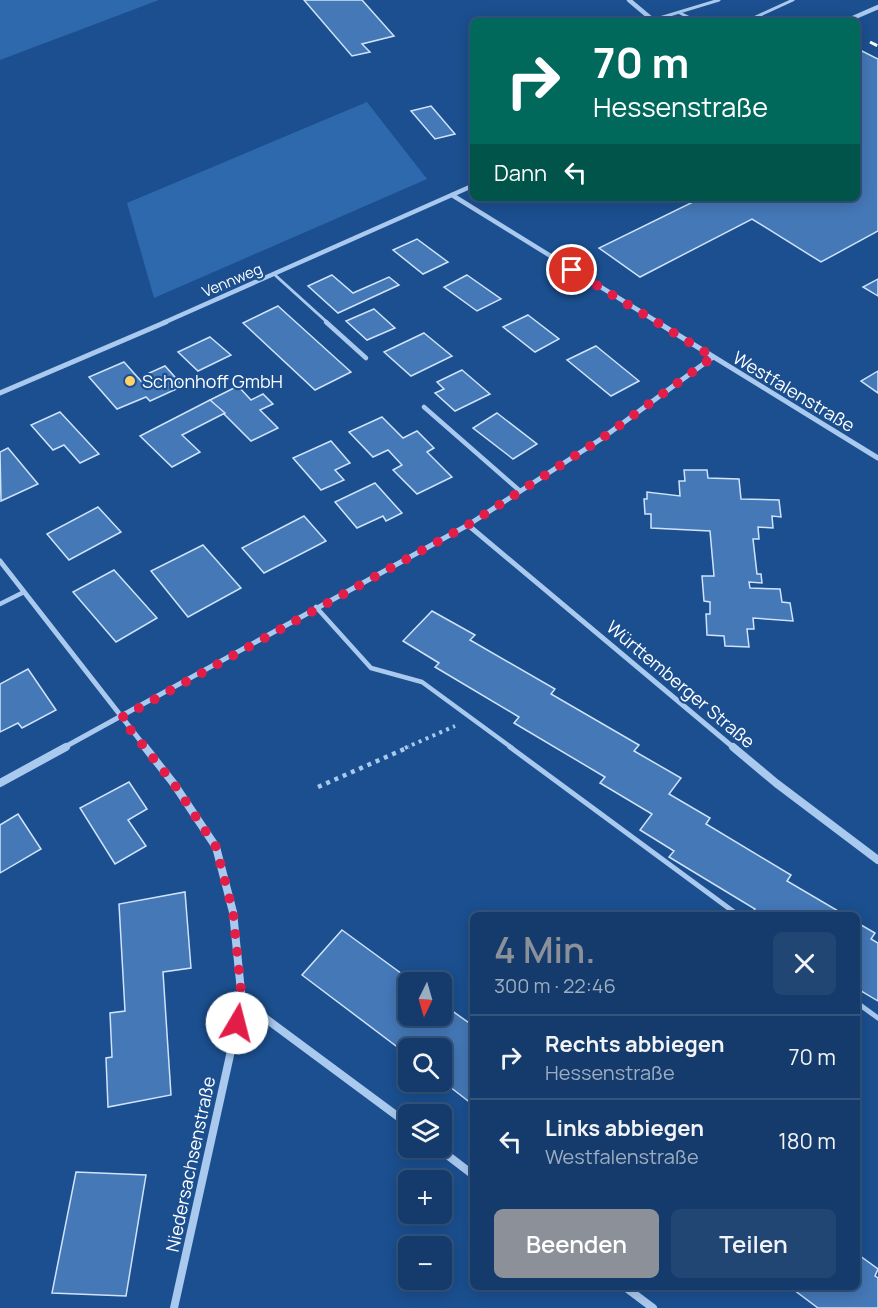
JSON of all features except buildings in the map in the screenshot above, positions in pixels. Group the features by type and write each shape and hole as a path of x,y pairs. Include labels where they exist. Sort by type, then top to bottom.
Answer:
{"street":[{"path":"628,0 651,18"},
{"path":"853,18 878,8"},
{"name":"Vennweg","path":"0,393 274,275 470,187"},
{"name":"Westfalenstraße","path":"452,195 878,458"},
{"path":"0,783 468,525 601,439 713,357"},
{"name":"Württemberger Straße","path":"468,525 776,783 878,860"},
{"name":"Niedersachsenstraße","path":"0,561 174,784 216,847 233,912 242,1001 174,1308"},
{"path":"242,1001 398,1118"},
{"path":"451,1158 470,1172"},
{"path":"629,1290 653,1308"}],"lane":[{"path":"661,18 719,0"},
{"path":"754,18 793,0"},
{"path":"680,13 690,18"},
{"path":"274,275 366,358"},
{"path":"424,407 520,491"},
{"path":"0,604 24,592"},
{"path":"316,607 371,668 422,682 734,912"},
{"path":"860,1005 878,1018"}],"path":[{"path":"318,787 471,719"}],"shaded area":[{"path":"0,0 159,0 0,60"},
{"path":"367,102 427,179 154,298 127,203"}],"railway":[{"path":"870,42 878,46"}],"place":[{"name":"Schonhoff GmbH","path":"130,381"}],"route":[{"path":"237,1023 242,1001 233,912 216,847 174,784 121,718 356,585 468,525 601,439 713,357 572,270"}]}
